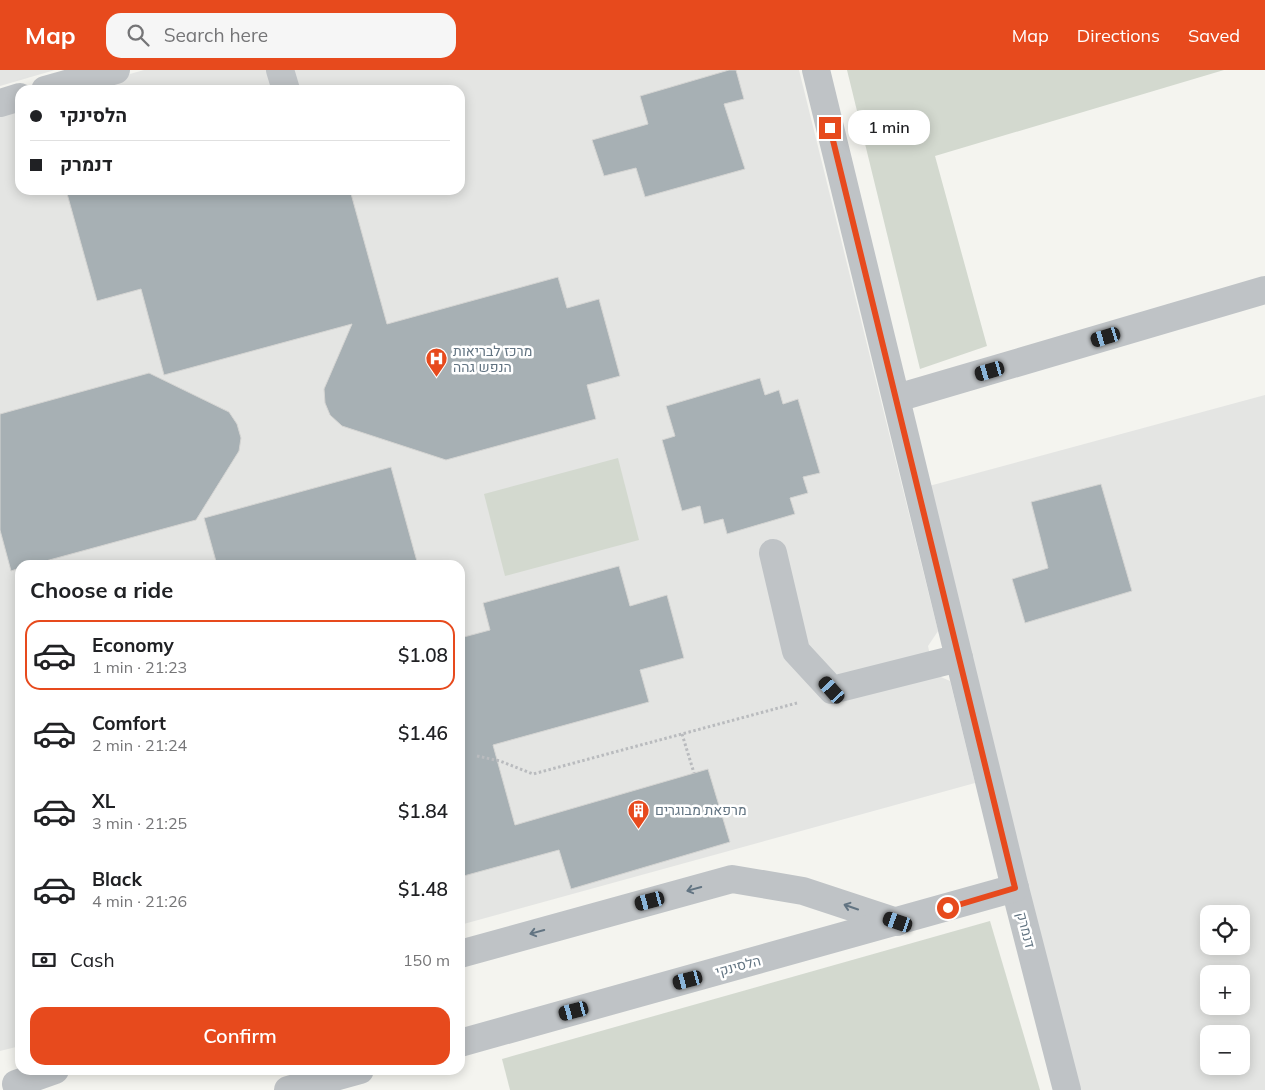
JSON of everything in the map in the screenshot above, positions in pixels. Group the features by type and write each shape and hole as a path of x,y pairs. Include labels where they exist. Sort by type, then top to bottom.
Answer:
{"street":[{"path":"63,85 116,70"},
{"path":"280,70 284,85"},
{"name":"דנמרק","path":"816,70 898,398 1015,888 1068,1090"},
{"path":"0,103 15,98"},
{"path":"898,398 1265,290"},
{"path":"773,553 796,651 832,690 959,658"},
{"path":"465,953 732,879 803,891 898,922"},
{"name":"הלסינקי","path":"465,1042 1015,888"},
{"path":"12,1083 38,1075"},
{"path":"288,1090 342,1075"}],"path":[{"path":"477,756 500,761 533,774 798,703"},
{"path":"682,734 694,773"}],"shaded area":[{"path":"0,70 55,70 0,86"},
{"name":"מרכז לבריאות הנפש גהה","path":"144,70 799,70 938,631 928,646 934,674 950,681 975,783 465,924 465,560 15,560 15,1047 0,1051 0,111 15,107 15,195 465,195 465,85 92,85"},
{"path":"847,70 1224,70 935,156 987,346 920,369"},
{"path":"1265,395 1265,1090 1068,1090 918,489"},
{"path":"618,458 639,540 505,576 484,494"},
{"path":"990,921 1040,1090 510,1090 502,1059"}],"building":[{"path":"729,70 736,70 744,99 724,104 745,169 645,197 636,168 604,176 592,140 648,124 640,96"},
{"path":"67,195 351,195 387,324 558,277 567,308 599,299 620,376 587,385 596,419 446,460 342,426 330,415 325,403 324,389 352,324 164,375 141,289 97,301"},
{"path":"149,373 229,412 237,424 241,438 239,451 196,520 49,560 15,560 15,570 11,571 0,530 0,414"},
{"path":"760,378 765,395 779,390 783,404 798,399 820,473 803,477 808,493 790,498 795,514 727,534 723,519 704,524 700,506 682,511 662,440 675,436 666,406"},
{"path":"391,467 417,560 216,560 204,518"},
{"path":"1101,484 1132,591 1025,623 1012,579 1048,568 1031,502"},
{"path":"619,566 630,606 667,595 684,658 640,670 649,702 493,745 515,825 708,769 730,842 571,889 559,850 465,876 465,637 490,630 483,603"}],"place":[{"name":"מרכז לבריאות הנפש גהה","path":"437,378"},
{"name":"מרפאת מבוגרים","path":"639,829"}],"route":[{"path":"830,128 898,398 918,489 1015,888 948,908"}]}
